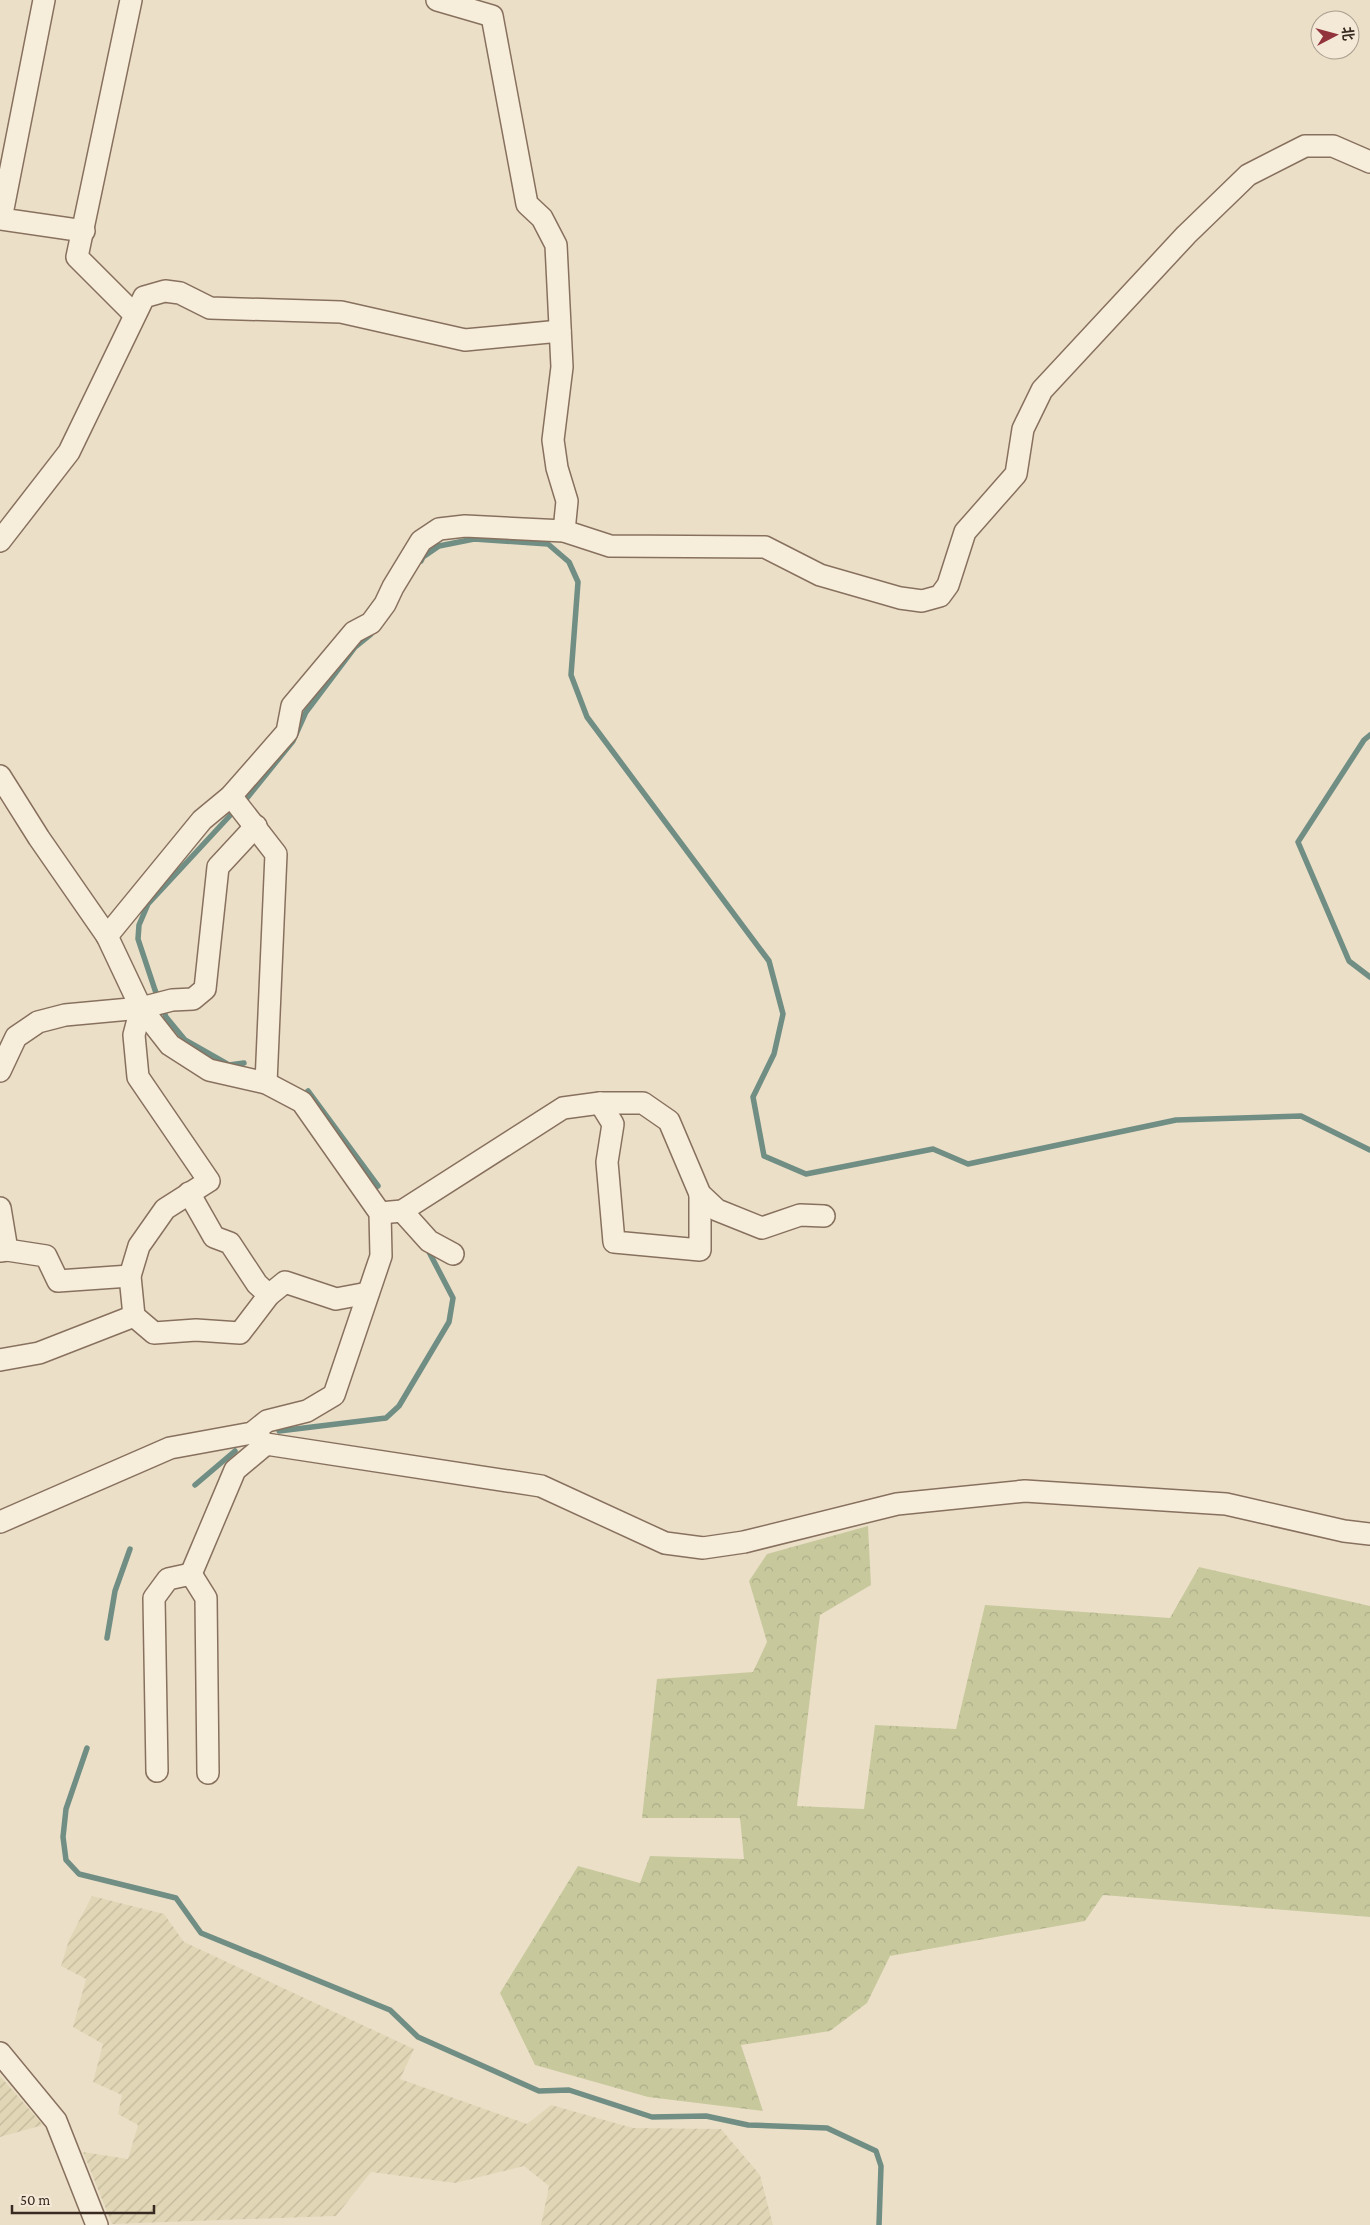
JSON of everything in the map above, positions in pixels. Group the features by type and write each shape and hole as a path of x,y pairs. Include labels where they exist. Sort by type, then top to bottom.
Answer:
{"street":[{"path":"44,0 1,218 84,231"},
{"path":"131,0 84,231 77,257 134,314"},
{"path":"437,0 492,16 527,204 542,218 556,245 562,367 553,440 557,468 567,501 564,531"},
{"path":"0,1071 16,1037 38,1022 66,1015 193,999 205,989 218,867 242,809 287,732 292,706 354,632 371,622 386,604 393,587 421,541 439,529 465,526 564,531 610,546 765,547 820,575 900,598 922,601 940,596 948,585 964,532 1016,474 1024,429 1042,390 1186,235 1248,175 1305,146 1333,146 1370,162"},
{"path":"0,541 69,452 134,314 144,298 165,291 180,293 210,308 340,312 465,340 560,331"},
{"path":"0,776 39,838 154,1005 170,1046 209,1070 266,1082 302,1102 380,1212 381,1256 334,1395 307,1411 267,1421 259,1438 235,1470 191,1574"},
{"path":"107,936 202,820 242,809"},
{"path":"242,809 276,854 266,1082"},
{"path":"154,1005 134,1035 138,1077 209,1180 165,1209 139,1246 130,1276 134,1316 154,1333 196,1330 240,1333 269,1295 285,1282 336,1299 368,1293"},
{"path":"380,1212 402,1211 563,1108 600,1103 643,1103 669,1121 700,1194 700,1250 614,1242 607,1162 613,1124 600,1103"},
{"path":"189,1193 214,1237 230,1243 257,1284 269,1295"},
{"path":"700,1194 717,1210 762,1228 800,1215 824,1216"},
{"path":"0,1208 4,1251 46,1256 58,1281 130,1276"},
{"path":"402,1211 429,1241 454,1254"},
{"path":"0,1360 39,1353 134,1316"},
{"path":"0,1522 170,1448 259,1438 541,1486 665,1543 703,1548 744,1542 896,1504 1025,1490 1226,1504 1370,1534"},
{"path":"157,1771 154,1598 168,1578 191,1574"},
{"path":"191,1574 206,1598 208,1773"},
{"path":"0,2053 56,2121 97,2225"}],"shaded area":[{"path":"92,1896 164,1914 184,1942 414,2049 400,2079 527,2124 551,2105 633,2128 721,2129 760,2175 773,2225 541,2225 549,2186 524,2166 455,2183 371,2172 336,2216 112,2224 83,2152 128,2159 138,2125 118,2114 122,2095 93,2082 103,2044 73,2027 86,1979 61,1966 69,1940"},
{"path":"0,2076 43,2125 0,2137"}],"green space":[{"path":"868,1526 871,1585 820,1615 797,1806 864,1809 875,1725 956,1729 985,1605 1170,1618 1199,1567 1370,1606 1370,1917 1103,1895 1085,1921 890,1956 867,2003 830,2031 741,2045 763,2111 648,2097 535,2065 500,1993 578,1866 640,1883 650,1856 744,1859 740,1818 642,1818 657,1679 753,1672 767,1642 749,1581 767,1554"}],"waterway":[{"path":"421,561 423,557 439,546 474,539 548,544 569,562 578,582 571,675 587,717 769,961 783,1014 774,1054 753,1097 764,1156 806,1174 933,1149 968,1164 1176,1120 1301,1116 1370,1150"},
{"path":"243,803 293,741 306,712 355,647 371,634"},
{"path":"1370,735 1364,740 1298,842 1349,961 1370,977"},
{"path":"236,809 148,904 139,925 138,939 166,1017 185,1040 229,1065 244,1063"},
{"path":"308,1091 378,1186"},
{"path":"279,1431 386,1418 399,1406 449,1322 453,1298 428,1250"},
{"path":"195,1485 235,1451"},
{"path":"107,1638 115,1591 130,1549"},
{"path":"87,1748 66,1809 63,1837 66,1860 79,1874 176,1898 201,1933 390,2010 418,2037 539,2091 569,2090 652,2117 706,2116 748,2125 827,2128 876,2151 881,2166 879,2225"}]}
